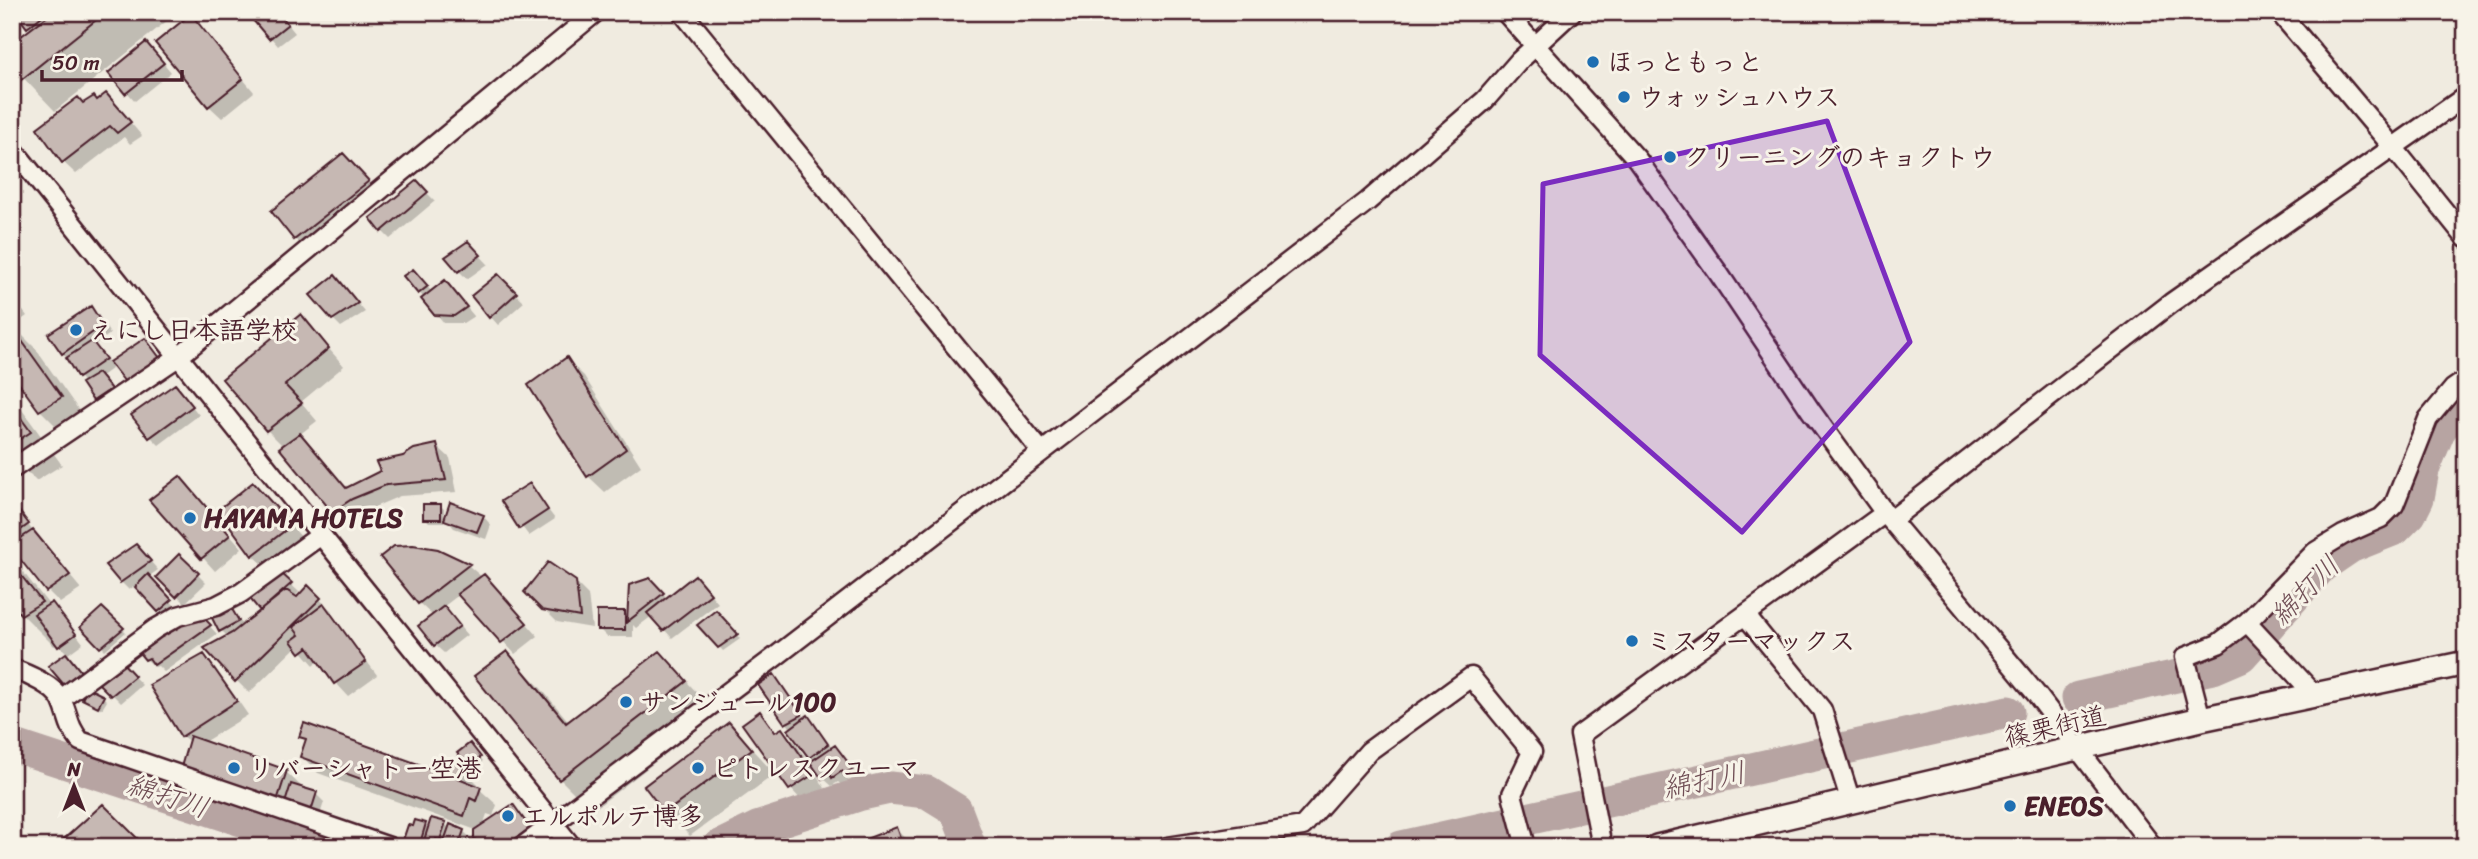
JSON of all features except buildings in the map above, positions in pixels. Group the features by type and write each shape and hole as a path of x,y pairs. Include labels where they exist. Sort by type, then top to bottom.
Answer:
{"main road":[{"name":"篠栗街道","path":"1657,847 1726,840 1851,802 2201,719 2466,663"}],"street":[{"path":"12,469 178,357 596,12"},
{"path":"682,12 1041,452"},
{"path":"1505,12 1637,159 1719,274 1811,411 1888,517 2037,695 2153,847"},
{"path":"522,847 775,657 1368,201 1485,100 1519,61 1572,12"},
{"path":"2279,12 2466,238"},
{"path":"1602,847 1580,735 1745,615 1888,517 2171,303 2466,96"},
{"path":"12,148 572,847"},
{"path":"2201,719 2185,657 2218,644 2249,624 2315,552 2343,535 2381,518 2395,505 2428,419 2453,389 2466,380"},
{"path":"61,699 155,629 178,616 216,606 241,593 320,535"},
{"path":"1745,615 1822,710 1851,802"},
{"path":"2249,624 2314,694"},
{"path":"12,669 34,676 61,699 69,727 80,741 389,847"},
{"path":"1167,847 1303,826 1369,751 1471,677 1532,752 1512,793 1526,847"}],"highlighted area":[{"path":"1827,121 1910,342 1742,532 1540,355 1543,184"}],"waterway":[{"name":"綿打川","path":"2078,698 2213,668 2241,656 2322,566 2350,547 2395,529 2410,514 2418,498 2423,470 2439,431 2466,400"},
{"name":"綿打川","path":"1401,847 2008,712"},
{"name":"綿打川","path":"12,745 324,847"},
{"name":"綿打川","path":"718,847 757,828 858,795 890,788 927,792 956,810 970,847"}],"place":[{"name":"ほっともっと","path":"1593,62"},
{"name":"ウォッシュハウス","path":"1624,97"},
{"name":"クリーニングのキョクトウ","path":"1670,157"},
{"name":"えにし日本語学校","path":"76,330"},
{"name":"HAYAMA HOTELS","path":"190,518"},
{"name":"ミスターマックス","path":"1632,641"},
{"name":"サンジュール100","path":"626,702"},
{"name":"リバーシャトー空港","path":"234,768"},
{"name":"ピトレスクユーマ","path":"698,768"},
{"name":"ENEOS","path":"2010,806"},
{"name":"エルポルテ博多","path":"508,816"}]}
